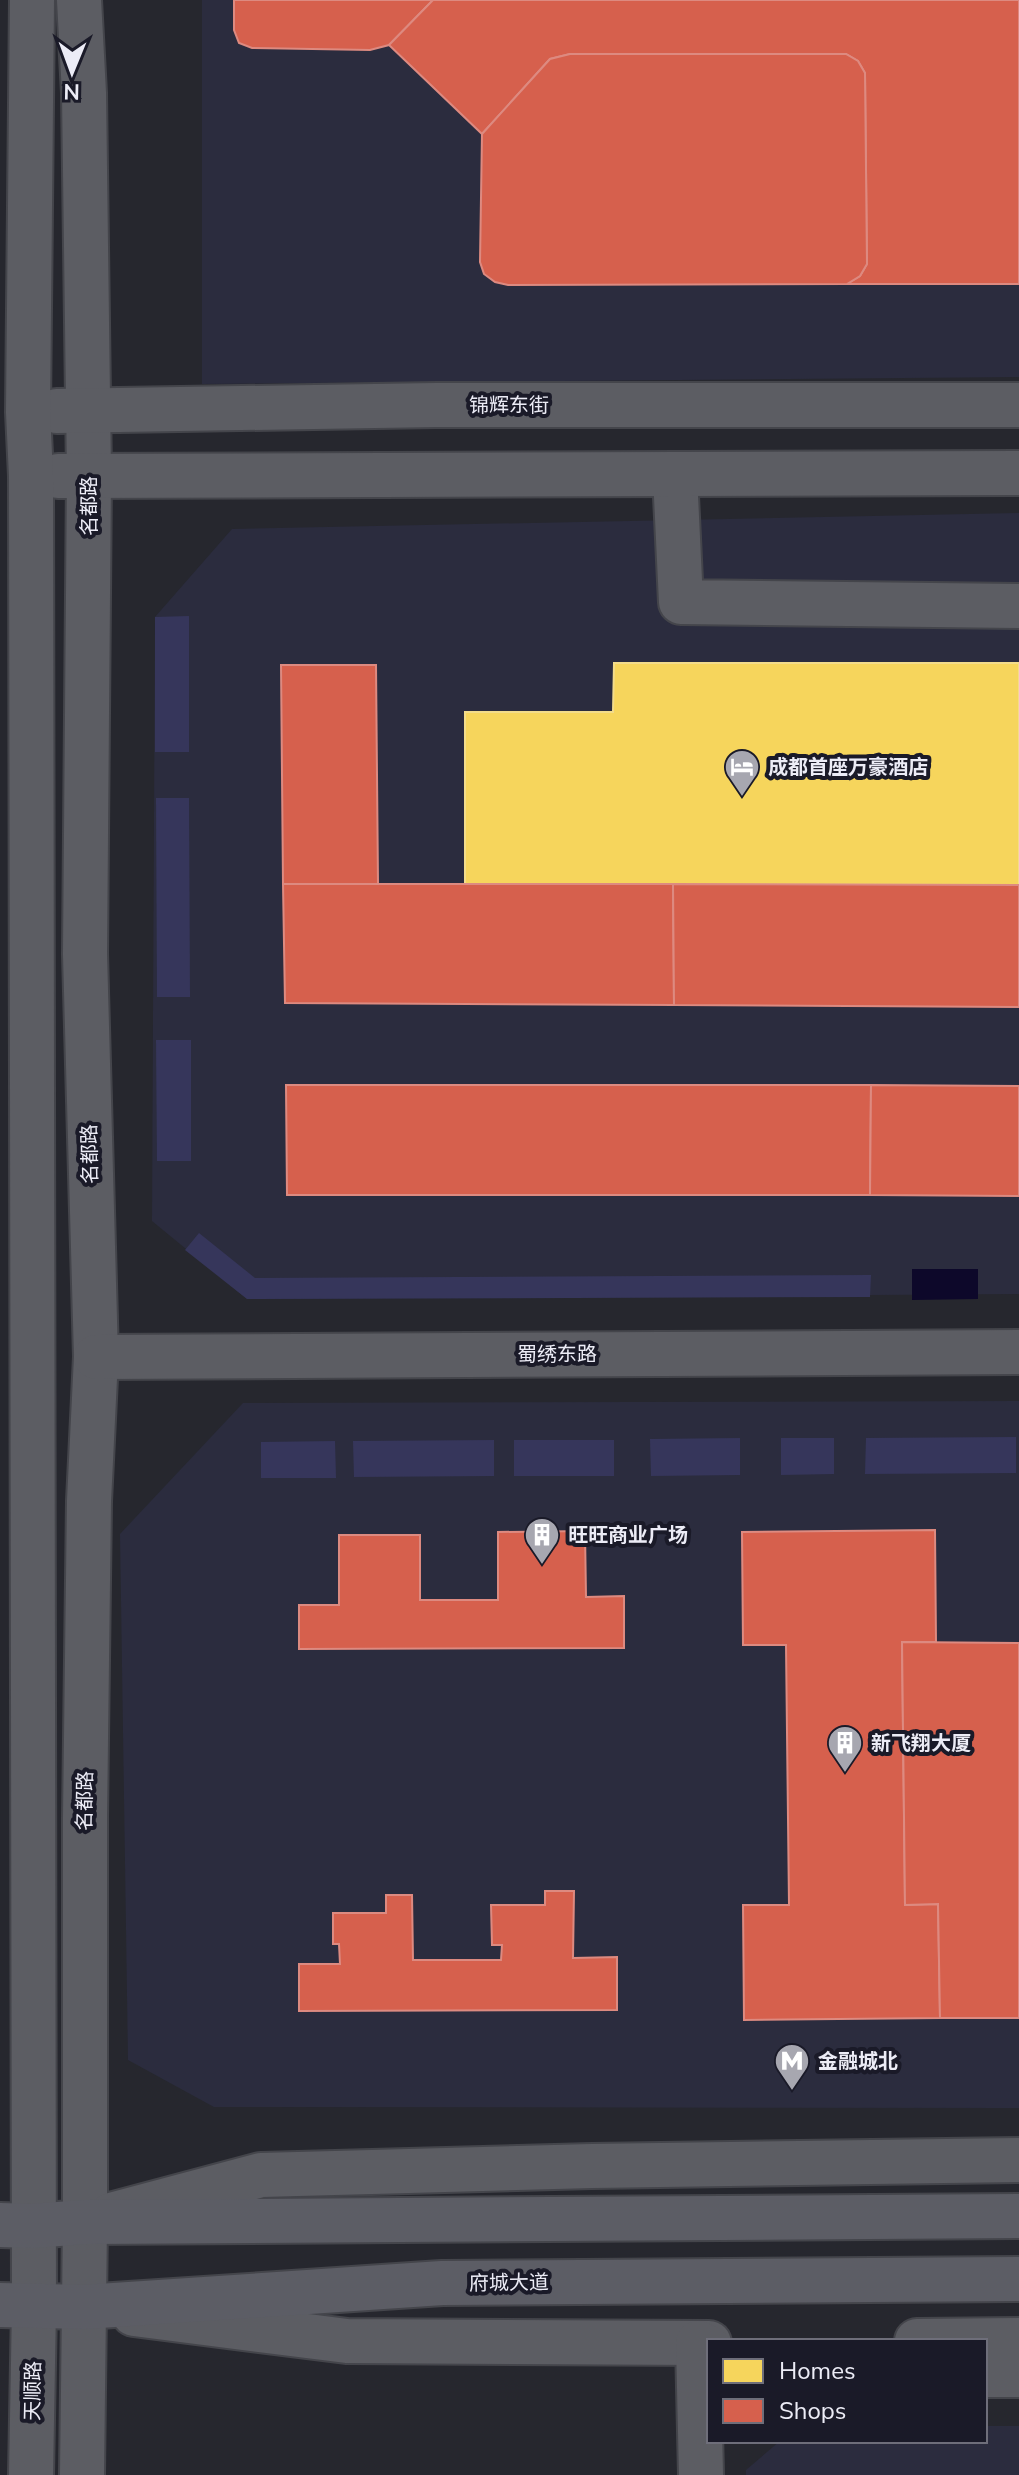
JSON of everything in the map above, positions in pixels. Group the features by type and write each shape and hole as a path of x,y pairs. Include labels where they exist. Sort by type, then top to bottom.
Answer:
{"main road":[{"path":"16,2226 85,2222 1019,2216"},
{"name":"府城大道","path":"17,2306 84,2307 442,2283 1019,2279"}],"street":[{"name":"天顺路","path":"31,2475 17,2306 16,2226 14,412 32,0"},
{"name":"名都路","path":"79,0 84,93 89,475 85,954 96,1357 89,1501 84,2307"},
{"name":"锦辉东街","path":"14,412 436,405 1019,405"},
{"path":"15,476 1019,473"},
{"path":"675,475 681,602 1019,606"},
{"name":"蜀绣东路","path":"96,1357 1019,1352"},
{"path":"16,1817 85,1818"},
{"path":"85,2222 261,2175 592,2166 1019,2160"},
{"path":"82,2475 84,2307 347,2341 705,2345 701,2475"},
{"path":"987,2340 1019,2340"},
{"path":"987,2375 1019,2375"}],"shaded area":[{"path":"202,0 1019,0 1019,377 202,384"},
{"path":"1019,513 1019,1294 247,1299 152,1221 155,617 232,529"},
{"path":"189,616 189,752 155,752 155,617"},
{"path":"156,798 189,798 190,997 157,997"},
{"path":"156,1040 191,1040 191,1161 157,1161"},
{"path":"199,1233 255,1278 871,1275 870,1297 247,1299 185,1250"},
{"path":"912,1269 978,1269 978,1299 912,1300"},
{"path":"1019,1401 1019,2108 214,2107 128,2060 120,1534 243,1403"},
{"path":"1016,1437 1016,1473 865,1474 866,1438"},
{"path":"740,1438 740,1475 651,1476 650,1439"},
{"path":"781,1438 834,1438 834,1474 781,1475"},
{"path":"494,1440 494,1476 354,1477 353,1441"},
{"path":"514,1440 614,1440 614,1476 514,1476"},
{"path":"335,1441 336,1478 261,1478 261,1442"},
{"path":"987,2426 1019,2426 1019,2475 746,2475 746,2470 778,2443 987,2443"}],"building: Homes":[{"name":"成都首座万豪酒店","path":"614,663 1019,663 1019,885 465,884 465,712 613,712"}],"building: Shops":[{"path":"234,0 433,0 389,45 370,50 252,48 239,43 234,30"},
{"path":"433,0 1019,0 1019,284 847,284 860,276 867,264 865,73 858,61 846,54 570,54 550,59 482,134 389,45"},
{"path":"570,54 846,54 858,61 865,73 867,264 860,276 847,284 508,285 495,282 484,274 480,262 482,134 550,59"},
{"path":"281,665 376,665 378,884 283,884"},
{"path":"283,884 673,884 674,1005 285,1003"},
{"path":"673,884 1019,885 1019,1007 674,1005"},
{"path":"286,1085 871,1085 870,1195 287,1195"},
{"path":"871,1085 1019,1086 1019,1196 870,1195"},
{"name":"新飞翔大厦","path":"935,1530 936,1642 902,1642 905,1905 938,1904 940,2018 744,2020 743,1905 789,1905 786,1645 743,1645 742,1532"},
{"name":"旺旺商业广场","path":"585,1531 586,1597 624,1596 624,1648 299,1649 299,1605 339,1605 339,1535 420,1535 420,1600 498,1600 498,1532"},
{"path":"902,1642 1019,1643 1019,2018 940,2018 938,1904 905,1905"},
{"path":"545,1891 574,1891 573,1958 617,1957 617,2010 299,2011 299,1964 340,1964 339,1944 333,1944 333,1913 386,1913 386,1895 412,1895 413,1960 501,1960 502,1945 492,1945 491,1905 545,1905"}],"place":[{"name":"成都首座万豪酒店","path":"742,798"},
{"name":"旺旺商业广场","path":"542,1566"},
{"name":"新飞翔大厦","path":"845,1774"},
{"name":"金融城北","path":"792,2092"}]}
